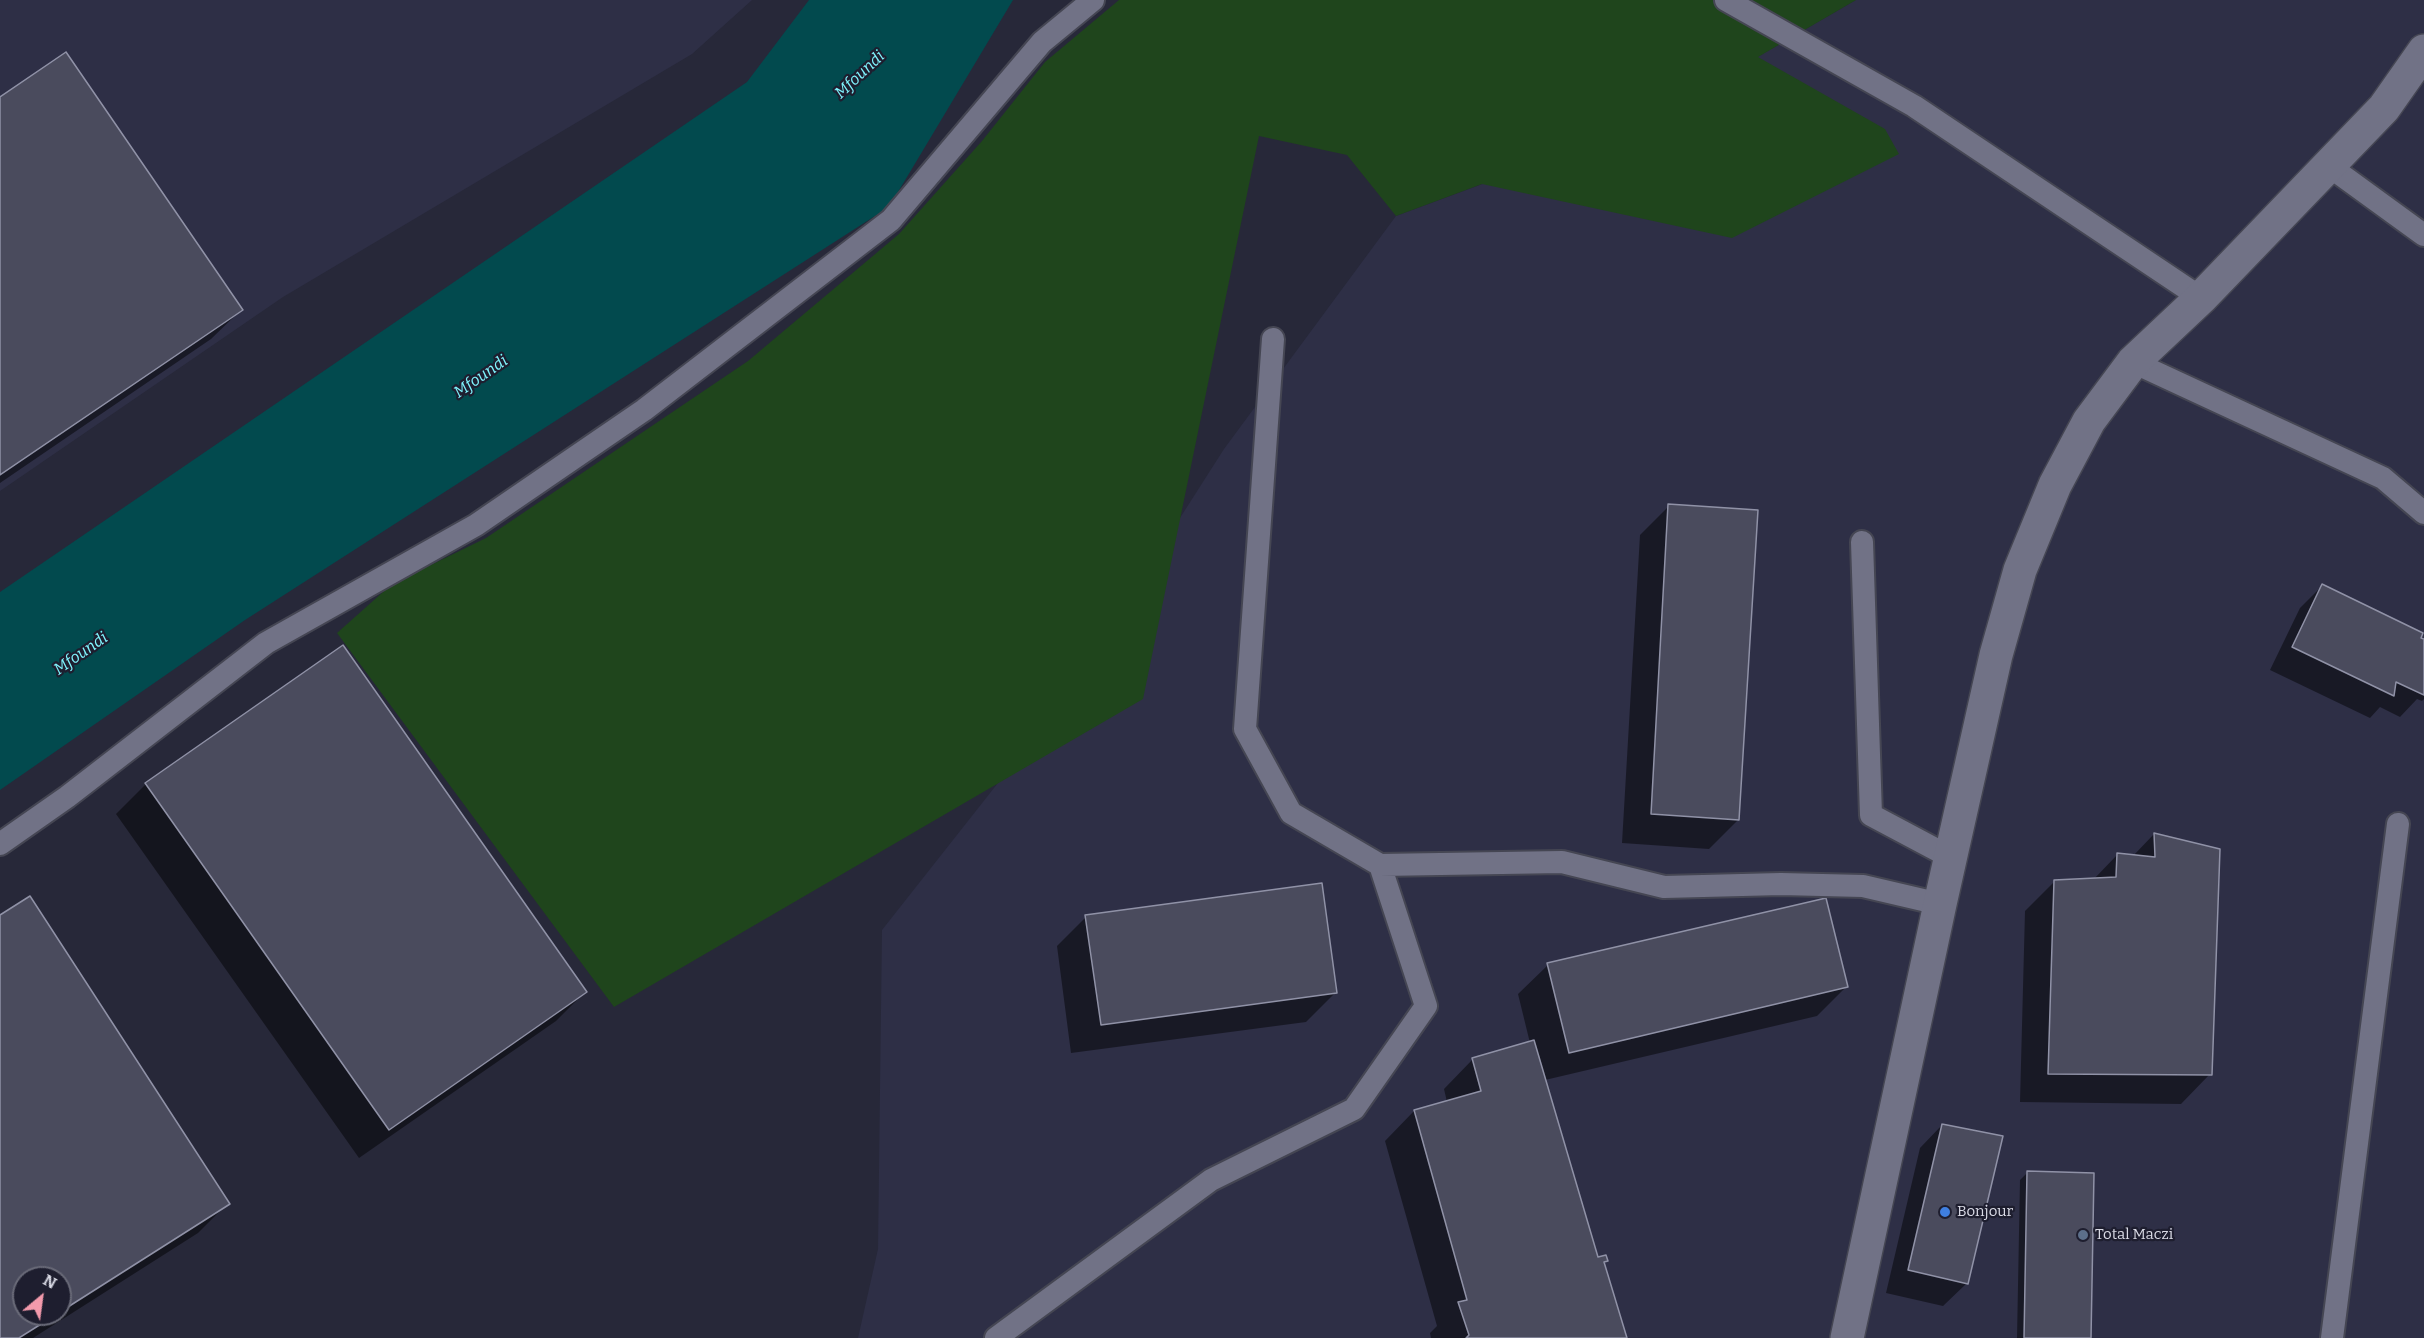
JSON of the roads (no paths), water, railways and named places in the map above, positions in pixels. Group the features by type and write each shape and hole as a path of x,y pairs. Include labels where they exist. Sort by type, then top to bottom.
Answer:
{"street":[{"path":"1847,1338 1950,857 1996,655 2020,570 2055,485 2089,422 2133,362 2201,298 2384,108 2424,51"}],"lane":[{"path":"0,844 67,797 266,643 476,525 644,410 891,220 1042,42 1093,0"},
{"path":"1726,0 1914,106 2201,298"},
{"path":"2329,166 2424,235"},
{"path":"1273,339 1245,729 1291,813 1380,865 1562,862 1664,887 1781,884 1863,886 1940,904"},
{"path":"2133,362 2383,477 2424,513"},
{"path":"1862,542 1870,815 1950,857"},
{"path":"2332,1338 2398,824"},
{"path":"996,1338 1211,1180 1354,1109 1426,1006 1380,865"}],"water":[{"name":"Mfoundi","path":"809,0 1013,0 889,207 245,620 0,790 0,592 747,82"}],"place":[{"name":"Bonjour","path":"1945,1212"},
{"name":"Total Maczi","path":"2083,1235"}]}
